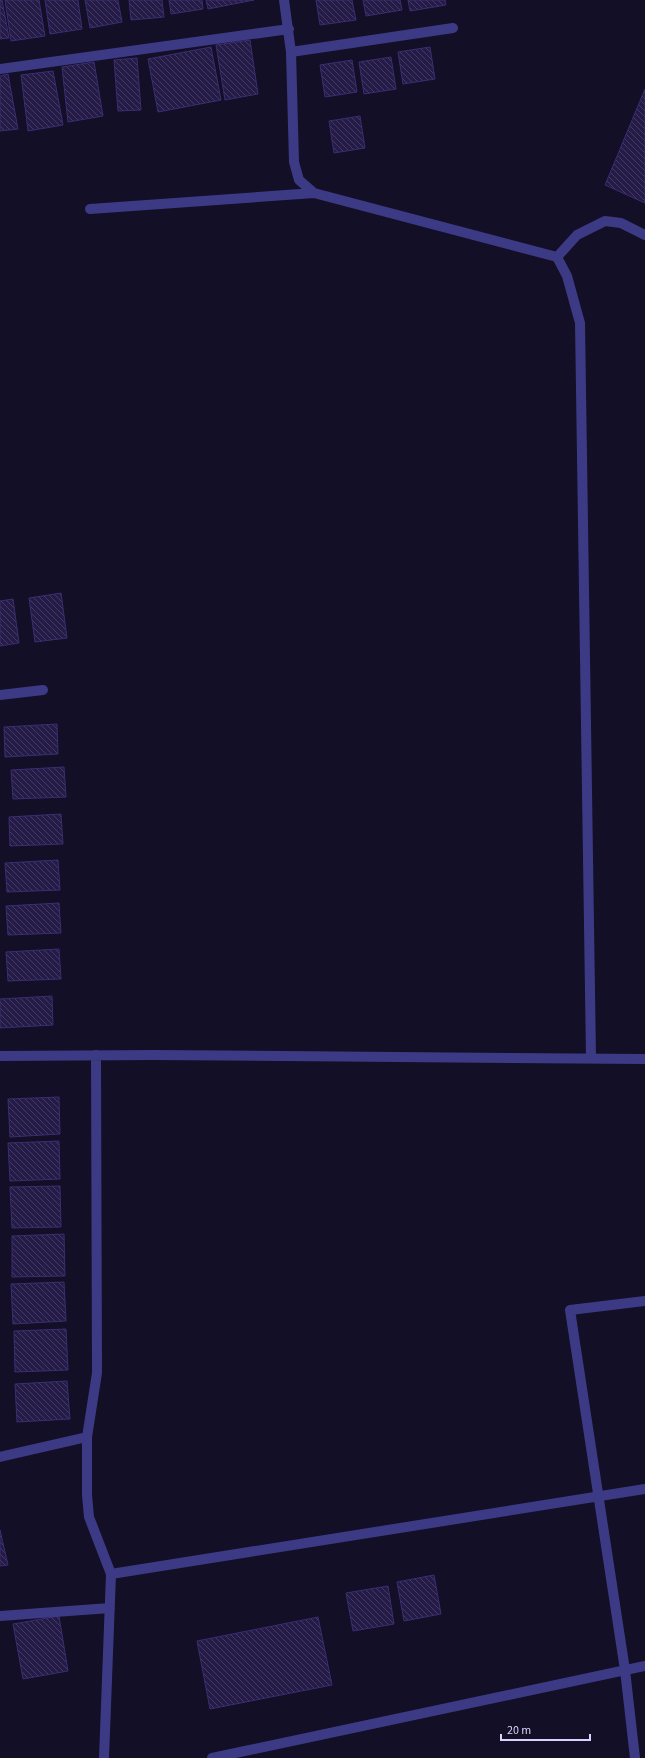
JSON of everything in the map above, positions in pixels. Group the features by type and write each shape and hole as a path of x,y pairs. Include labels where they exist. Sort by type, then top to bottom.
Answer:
{"street":[{"path":"284,0 291,52 294,162 299,180 314,193"},
{"path":"291,52 453,28"},
{"path":"0,69 289,29"},
{"path":"90,209 314,193 557,257 567,276 580,323 591,1058"},
{"path":"557,257 576,235 605,221 621,223 645,235"},
{"path":"0,695 42,690"},
{"path":"96,1055 97,1373 87,1437 86,1495 89,1517 111,1574 104,1758"},
{"path":"0,1056 96,1055 645,1059"},
{"path":"635,1758 625,1670 570,1310 645,1302"},
{"path":"0,1456 87,1437"},
{"path":"111,1574 645,1489"},
{"path":"0,1616 110,1608"},
{"path":"212,1758 645,1666"}],"building":[{"path":"0,0 2,0 9,38 0,39"},
{"path":"5,0 39,0 45,36 11,41"},
{"path":"45,0 78,0 82,29 50,34"},
{"path":"85,0 118,0 122,22 90,28"},
{"path":"129,0 162,0 164,17 131,20"},
{"path":"169,0 202,0 203,9 171,14"},
{"path":"206,0 254,0 208,9"},
{"path":"316,0 352,0 356,20 320,25"},
{"path":"363,0 400,0 402,10 366,16"},
{"path":"408,0 445,0 446,5 410,11"},
{"path":"250,40 258,94 225,100 216,45"},
{"path":"211,47 221,100 158,112 148,59"},
{"path":"430,47 435,79 403,84 398,52"},
{"path":"391,57 396,89 364,94 359,62"},
{"path":"137,58 141,110 118,111 114,60"},
{"path":"352,60 357,92 325,97 320,65"},
{"path":"94,62 103,116 68,122 62,67"},
{"path":"53,71 63,125 28,131 21,75"},
{"path":"8,74 18,129 0,131 0,76"},
{"path":"645,89 645,203 605,185"},
{"path":"360,116 365,148 334,153 329,121"},
{"path":"61,593 67,638 35,642 29,598"},
{"path":"13,599 19,643 0,646 0,601"},
{"path":"57,724 58,754 5,757 4,727"},
{"path":"64,767 66,797 13,799 11,770"},
{"path":"61,814 63,844 10,846 9,817"},
{"path":"58,860 60,890 7,892 5,863"},
{"path":"59,903 61,933 8,935 6,906"},
{"path":"59,949 61,979 8,981 6,952"},
{"path":"52,996 53,1025 0,1028 0,999"},
{"path":"59,1097 60,1134 10,1137 8,1099"},
{"path":"59,1141 60,1179 10,1181 8,1143"},
{"path":"60,1186 61,1227 12,1228 10,1187"},
{"path":"64,1234 65,1276 12,1277 12,1236"},
{"path":"64,1282 66,1321 13,1324 11,1284"},
{"path":"66,1329 68,1370 15,1372 14,1331"},
{"path":"67,1381 70,1419 17,1422 15,1384"},
{"path":"0,1530 8,1565 0,1566"},
{"path":"434,1575 441,1614 404,1621 397,1582"},
{"path":"388,1586 394,1624 353,1631 346,1593"},
{"path":"59,1616 68,1671 23,1679 13,1624"},
{"path":"318,1617 332,1685 210,1709 197,1641"}]}
